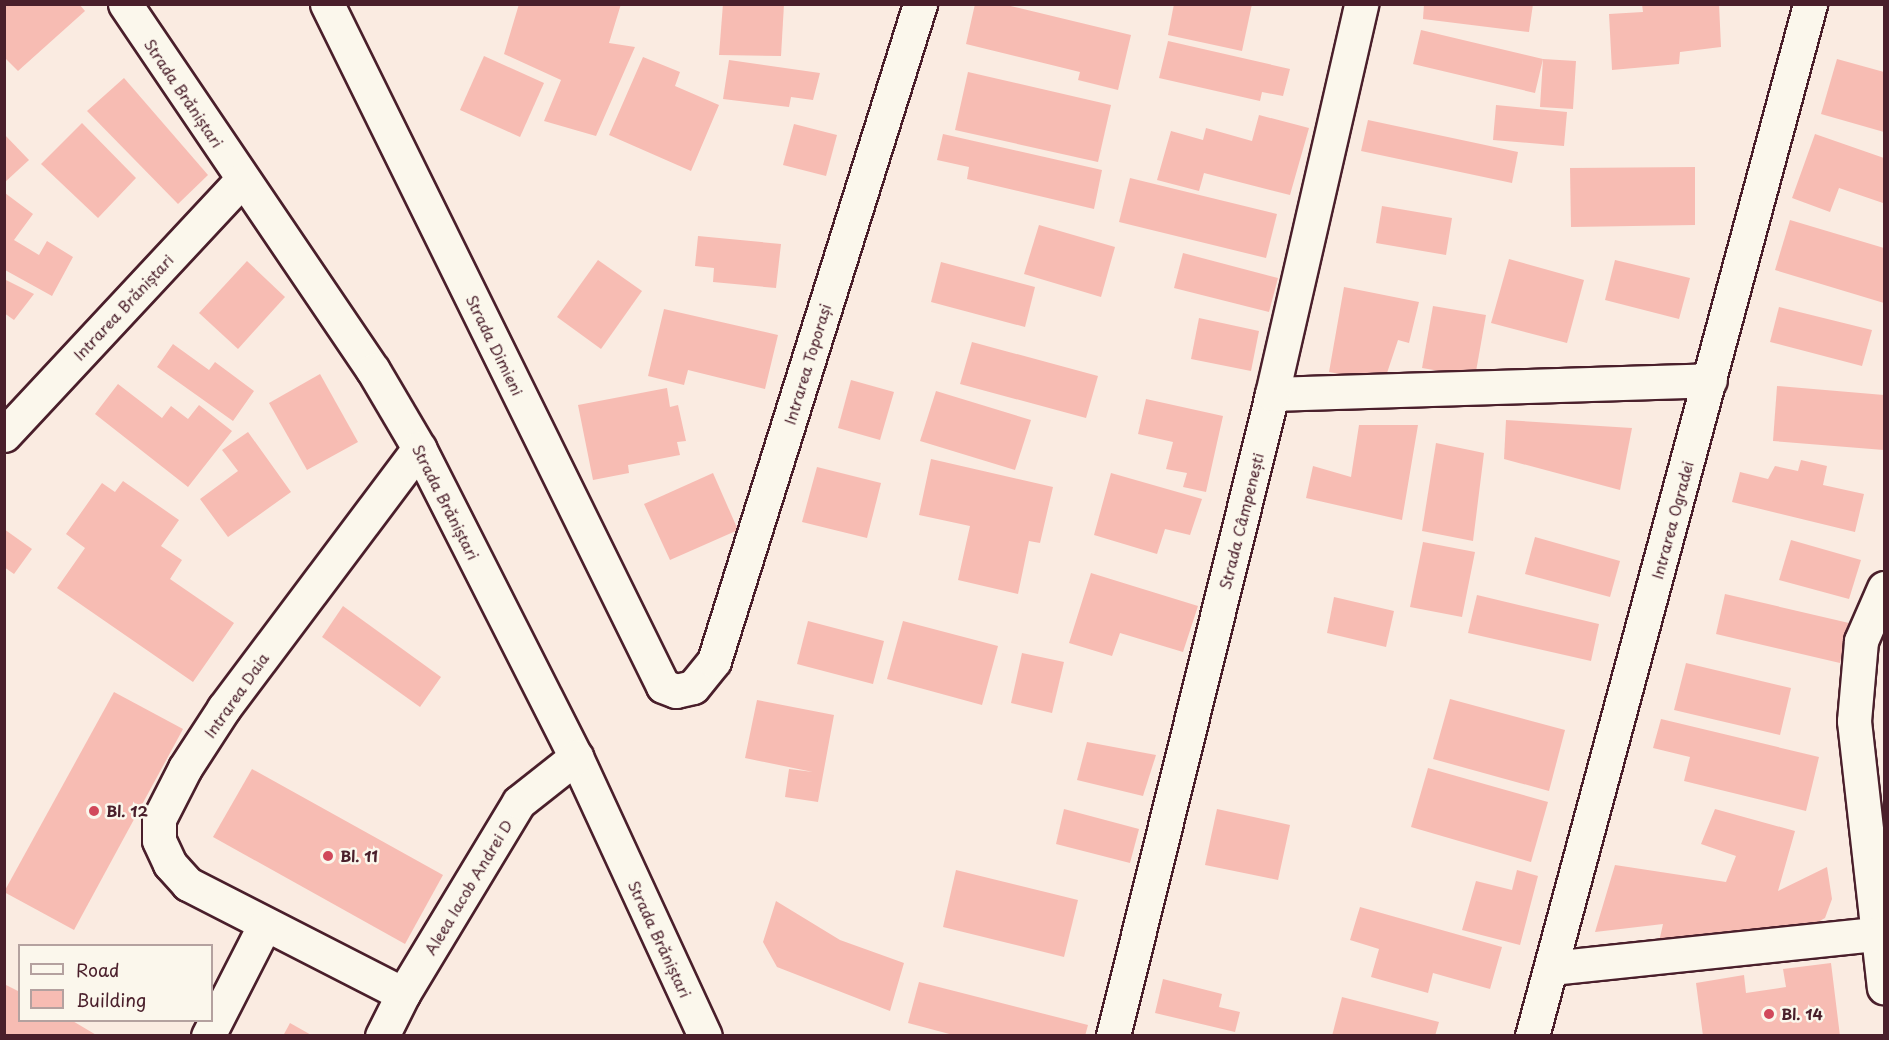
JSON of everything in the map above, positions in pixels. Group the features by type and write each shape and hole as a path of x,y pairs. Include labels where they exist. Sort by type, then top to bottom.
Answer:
{"street":[{"name":"Strada Brăniștari","path":"125,4 242,180 373,370 419,448 576,757 705,1035"},
{"name":"Strada Dimieni","path":"327,4 663,686"},
{"name":"Intrarea Toporași","path":"663,686 676,691 693,687 714,662 920,4"},
{"name":"Strada Câmpenești","path":"1113,1035 1272,394 1361,4"},
{"name":"Intrarea Ogradei","path":"1532,1035 1810,4"},
{"name":"Intrarea Brăniștari","path":"4,435 242,180"},
{"path":"1272,394 1710,380"},
{"name":"Intrarea Daia","path":"402,994 264,926 188,884 170,864 159,840 159,819 185,768 224,708 419,448"},
{"path":"1884,588 1861,641 1854,721 1884,987"},
{"name":"Aleea Iacob Andrei D","path":"382,1035 402,994 519,802 576,757"},
{"path":"208,1035 264,926"},
{"path":"1551,968 1877,934"}],"building":[{"path":"4,4 79,4 85,11 18,71 4,57"},
{"path":"519,4 621,4 609,43 635,47 596,136 544,121 561,80 504,54"},
{"path":"723,4 784,4 781,56 719,55"},
{"path":"975,4 1002,4 1131,35 1118,90 1078,80 1080,72 966,44"},
{"path":"1174,4 1252,4 1242,51 1168,35"},
{"path":"1424,4 1533,4 1529,32 1423,19"},
{"path":"1642,4 1719,4 1721,47 1680,52 1679,64 1612,70 1609,14 1643,12"},
{"path":"1421,30 1543,59 1535,93 1413,64"},
{"path":"1168,41 1290,69 1283,96 1262,92 1260,101 1159,78"},
{"path":"484,56 544,83 520,137 460,110"},
{"path":"643,57 680,72 675,86 719,105 691,171 609,135"},
{"path":"1543,59 1576,61 1573,109 1540,107"},
{"path":"1837,59 1884,72 1884,132 1821,114"},
{"path":"729,60 820,73 813,100 791,97 789,107 723,99"},
{"path":"968,72 1111,105 1098,162 955,130"},
{"path":"124,78 208,175 178,204 87,111"},
{"path":"1496,105 1567,112 1564,146 1493,140"},
{"path":"1259,115 1309,128 1290,195 1204,173 1199,191 1157,180 1171,131 1203,140 1206,128 1252,141"},
{"path":"1368,120 1518,152 1512,183 1361,151"},
{"path":"82,123 136,178 98,218 41,164"},
{"path":"794,124 837,135 826,176 783,165"},
{"path":"4,134 29,160 4,183"},
{"path":"943,134 1102,170 1094,209 967,179 969,167 937,160"},
{"path":"1815,134 1884,158 1883,203 1839,188 1830,212 1792,198"},
{"path":"1695,167 1695,225 1571,227 1570,168"},
{"path":"1130,178 1277,214 1266,258 1119,222"},
{"path":"5,193 33,214 14,240 39,255 47,241 73,257 52,296 5,270"},
{"path":"1382,206 1452,218 1446,255 1376,243"},
{"path":"1790,220 1884,248 1884,303 1775,270"},
{"path":"1039,225 1115,247 1101,297 1024,274"},
{"path":"698,236 781,244 776,288 713,282 714,268 695,266"},
{"path":"1183,253 1278,278 1269,312 1174,288"},
{"path":"1509,259 1584,280 1567,343 1491,323"},
{"path":"598,260 642,291 601,349 557,317"},
{"path":"1615,260 1690,278 1679,319 1605,300"},
{"path":"247,261 285,297 238,349 199,313"},
{"path":"941,262 1035,287 1025,327 931,302"},
{"path":"4,279 34,294 14,320 4,313"},
{"path":"1344,287 1419,302 1409,343 1398,340 1384,382 1329,372"},
{"path":"1433,306 1486,315 1475,377 1422,368"},
{"path":"1779,307 1872,330 1862,366 1770,342"},
{"path":"664,309 778,335 765,389 688,370 684,385 648,376"},
{"path":"1199,318 1259,331 1251,371 1191,359"},
{"path":"972,342 1098,376 1086,418 960,384"},
{"path":"173,344 209,370 215,362 254,391 233,421 157,367"},
{"path":"320,374 358,442 307,470 269,403"},
{"path":"851,380 894,392 880,440 838,428"},
{"path":"118,384 162,418 171,406 188,419 199,405 232,431 188,487 95,414"},
{"path":"1777,386 1884,395 1884,450 1773,441"},
{"path":"667,388 670,407 678,405 686,441 677,442 680,455 628,465 629,473 593,480 578,405"},
{"path":"936,391 1031,420 1015,470 920,441"},
{"path":"1146,399 1223,416 1206,492 1183,487 1187,473 1166,469 1173,442 1138,434"},
{"path":"1506,420 1632,428 1620,490 1504,459"},
{"path":"1359,425 1418,425 1402,520 1306,498 1313,466 1351,477"},
{"path":"248,432 291,492 228,537 200,499 238,471 222,450"},
{"path":"1436,443 1484,453 1473,541 1422,531"},
{"path":"931,459 1053,487 1040,543 1029,541 1018,594 958,580 970,526 919,515"},
{"path":"1801,460 1827,466 1823,485 1864,494 1855,532 1732,502 1740,472 1768,479 1775,466 1798,471"},
{"path":"817,467 881,483 867,538 802,522"},
{"path":"713,473 738,530 670,560 644,504"},
{"path":"1111,473 1202,499 1190,535 1165,529 1157,554 1094,535"},
{"path":"123,481 179,520 161,546 182,560 170,579 234,623 193,682 57,588 85,548 66,534 102,483 115,492"},
{"path":"4,529 32,549 14,574 4,567"},
{"path":"1535,537 1620,561 1610,597 1525,574"},
{"path":"1791,540 1861,560 1849,599 1779,580"},
{"path":"1423,542 1475,552 1462,617 1410,607"},
{"path":"1091,573 1198,606 1183,652 1120,633 1112,656 1069,643"},
{"path":"1725,594 1849,623 1840,663 1716,634"},
{"path":"1477,595 1599,624 1591,661 1468,633"},
{"path":"1334,597 1394,611 1386,647 1327,633"},
{"path":"343,606 441,677 420,707 322,637"},
{"path":"808,621 884,641 873,684 797,664"},
{"path":"903,621 998,646 982,705 887,679"},
{"path":"1022,653 1064,662 1052,713 1011,703"},
{"path":"1686,663 1791,688 1780,735 1674,710"},
{"name":"Bl. 12","path":"114,692 183,729 74,930 4,892"},
{"path":"1450,699 1565,730 1549,791 1433,759"},
{"path":"757,700 834,715 818,802 785,797 789,769 813,772 745,758"},
{"path":"1661,719 1819,757 1806,811 1684,781 1690,757 1653,748"},
{"path":"1087,742 1156,755 1143,796 1077,780"},
{"path":"1428,768 1548,802 1531,862 1411,827"},
{"name":"Bl. 11","path":"252,769 443,875 405,944 213,837"},
{"path":"1064,809 1139,829 1130,863 1056,844"},
{"path":"1217,809 1290,825 1278,880 1205,865"},
{"path":"1715,809 1795,831 1778,891 1827,867 1832,899 1825,918 1809,927 1659,942 1663,924 1595,932 1615,865 1726,882 1736,856 1701,844"},
{"path":"956,870 1078,900 1064,957 943,927"},
{"path":"1517,870 1538,876 1520,945 1462,930 1476,881 1512,890"},
{"path":"776,901 840,940 904,963 890,1011 777,967 763,942"},
{"path":"1360,907 1502,947 1490,989 1433,973 1428,993 1371,977 1379,949 1350,940"},
{"name":"Bl. 14","path":"1831,963 1840,1036 1703,1036 1696,983 1744,975 1746,993 1786,987 1783,969"},
{"path":"1163,979 1222,994 1219,1007 1240,1012 1235,1032 1155,1013"},
{"path":"919,982 1088,1025 1085,1036 957,1036 908,1023"},
{"path":"4,984 18,991 18,1022 74,1022 98,1036 4,1036"},
{"path":"1342,997 1439,1022 1435,1036 1332,1036"},
{"path":"290,1023 313,1036 283,1036"}],"place":[{"name":"Bl. 12","path":"94,811"},
{"name":"Bl. 11","path":"328,856"},
{"name":"Bl. 14","path":"1769,1014"}]}
